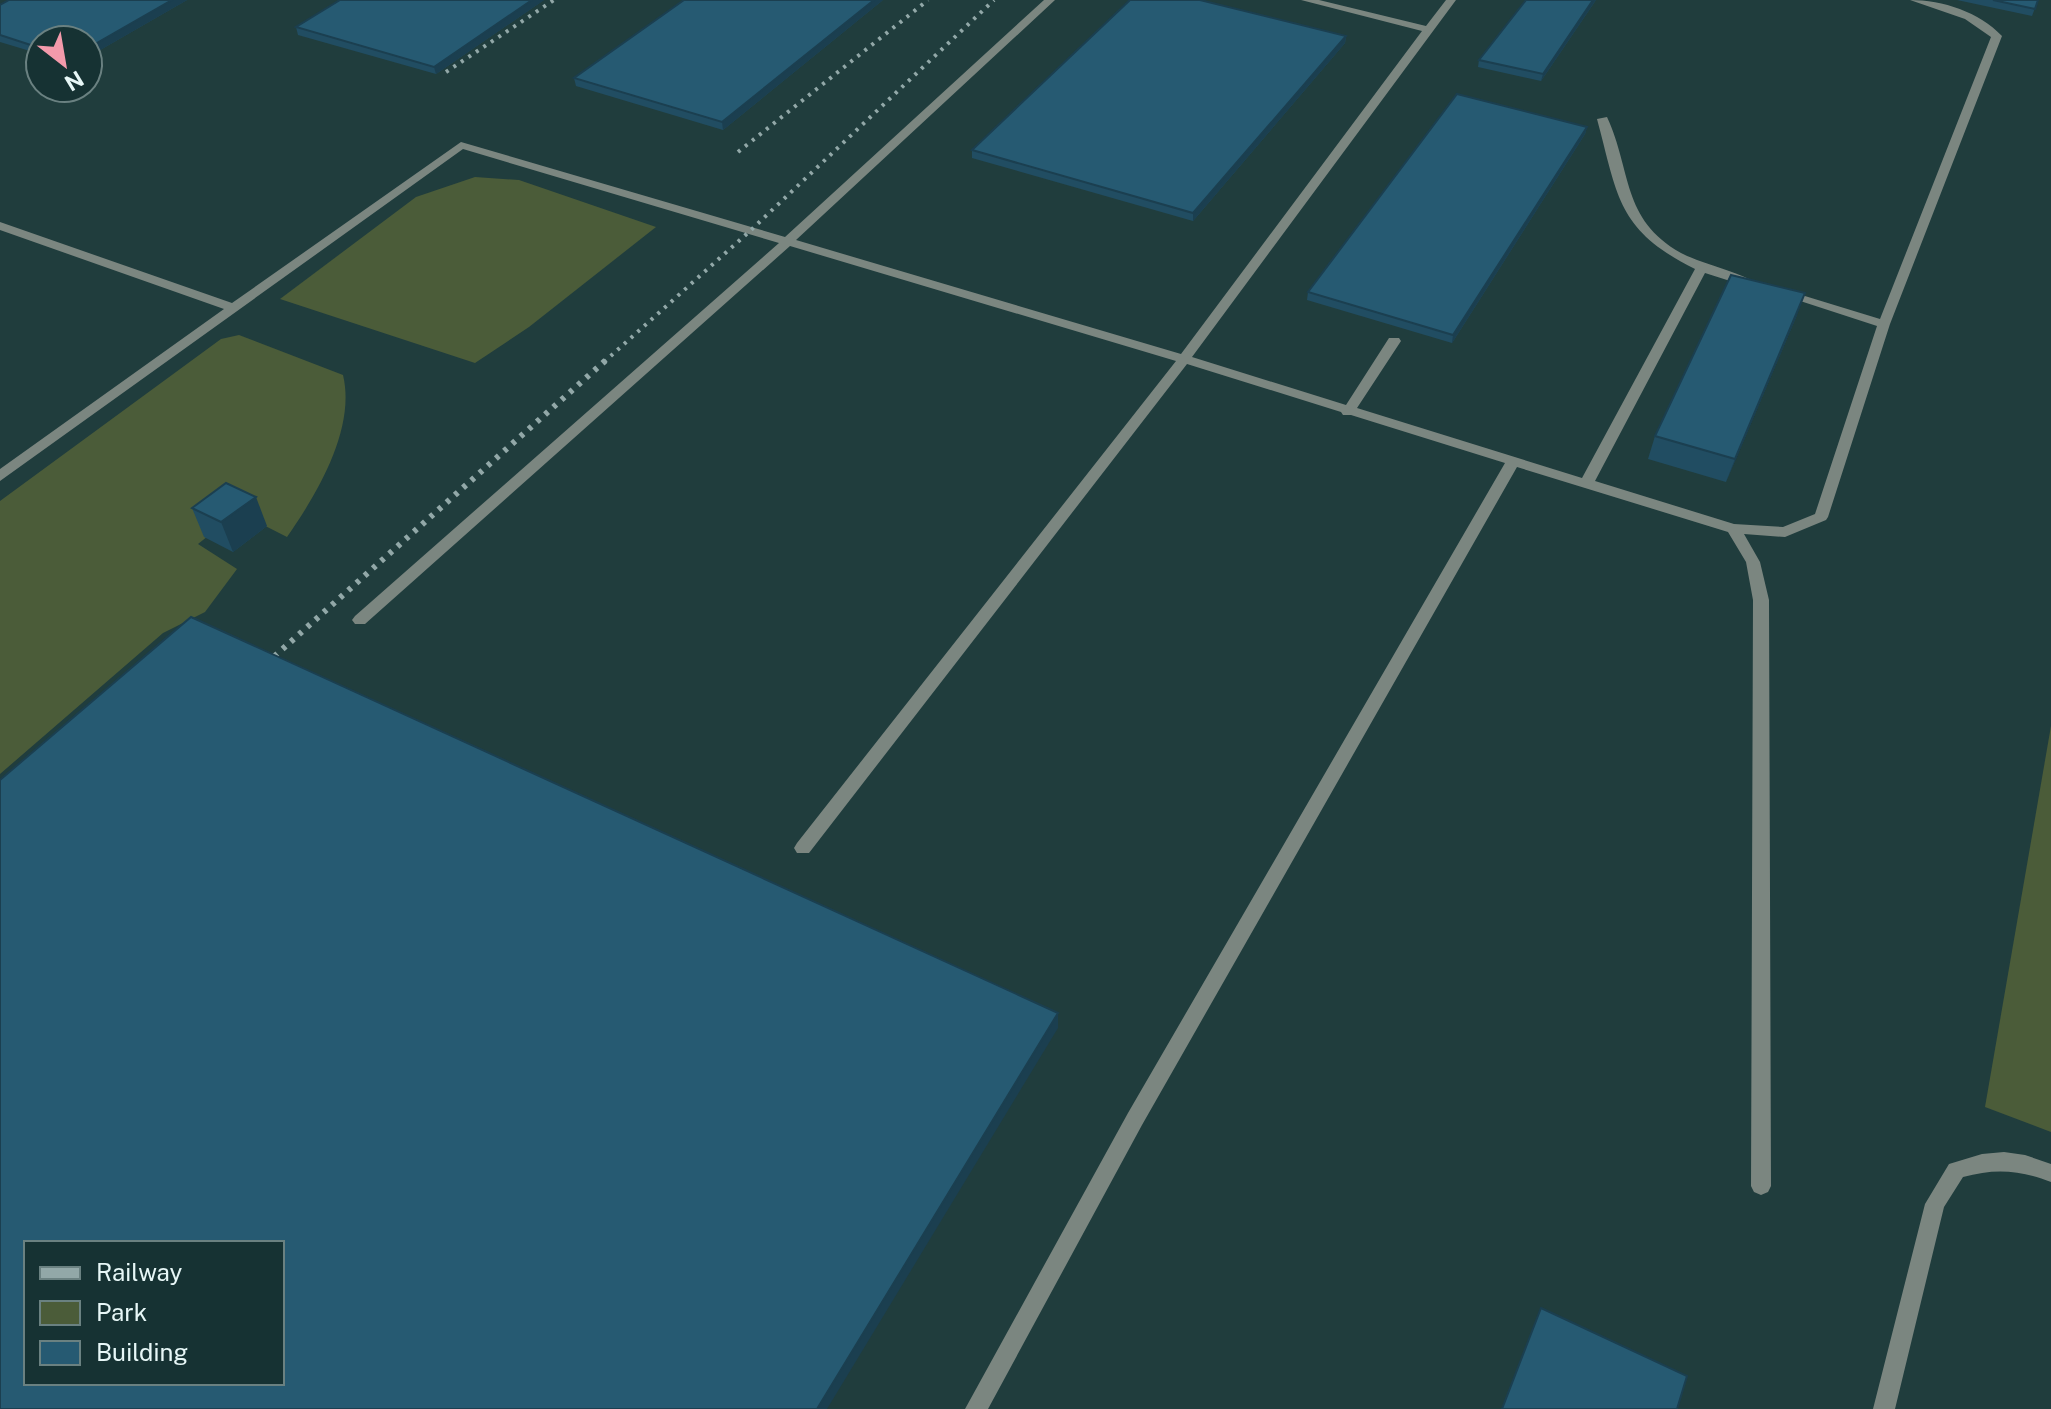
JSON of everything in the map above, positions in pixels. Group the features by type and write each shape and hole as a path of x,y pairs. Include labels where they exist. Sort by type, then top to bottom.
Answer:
{"lane":[{"path":"360,620 787,242 1050,0"},
{"path":"1306,0 1427,29"},
{"path":"803,848 1184,359 1451,0"},
{"path":"0,476 461,145 1184,359 1733,529 1785,532 1821,517 1884,324 1997,36 1979,21 1944,6 1915,0"},
{"path":"1603,119 1633,220 1649,239 1670,254 1702,268 1884,324"},
{"path":"0,226 234,308"},
{"path":"1586,484 1702,268"},
{"path":"1348,412 1394,341"},
{"path":"976,1409 1135,1119 1512,463"},
{"path":"1733,529 1753,562 1761,600 1761,1186"},
{"path":"1884,1409 1935,1204 1956,1170 1996,1159 2027,1163 2051,1173"}],"green space":[{"path":"475,177 519,180 656,227 529,327 475,363 280,299 416,197"},
{"path":"239,335 343,375 346,396 344,417 339,439 321,481 287,537 238,512 198,544 237,569 205,612 163,633 0,774 0,501 221,339"},
{"path":"2051,726 2051,1132 1985,1107"}],"building":[{"path":"9,0 172,0 104,39 104,24 24,24 24,43 0,35 0,5"},
{"path":"340,0 532,0 434,67 296,27"},
{"path":"684,0 874,0 722,122 574,78"},
{"path":"1130,0 1200,0 1346,36 1193,213 972,150"},
{"path":"1526,0 1593,0 1543,74 1479,60"},
{"path":"1993,0 2038,0 2035,9"},
{"path":"1457,94 1587,127 1453,335 1308,292"},
{"path":"1731,275 1805,293 1735,459 1655,436"},
{"path":"226,483 256,497 221,522 192,508"},
{"path":"191,617 1058,1013 817,1409 0,1409 0,780"},
{"path":"1541,1308 1687,1376 1677,1409 1502,1409"}],"railway":[{"path":"446,72 554,0"},
{"path":"738,152 928,0"},
{"path":"604,362 750,231 994,0"},
{"path":"258,671 606,360"}]}
